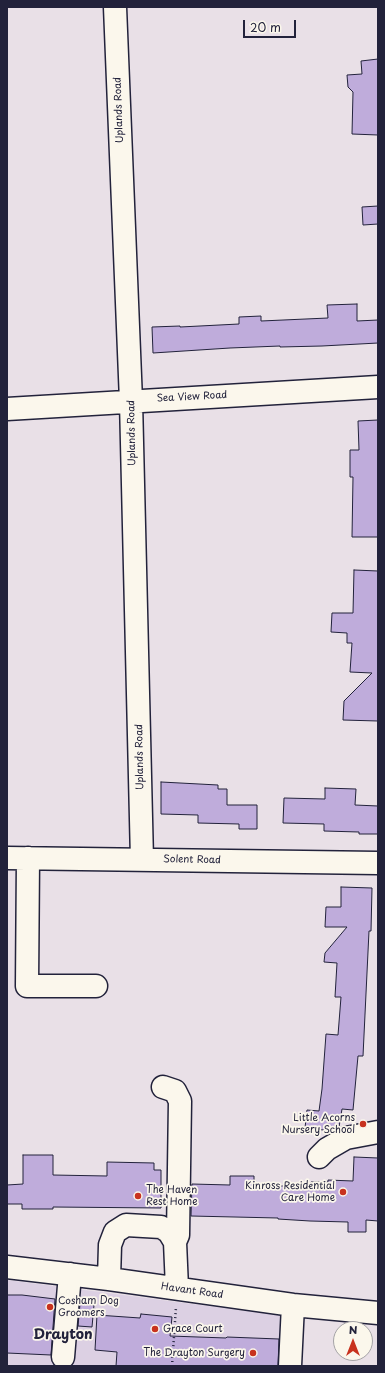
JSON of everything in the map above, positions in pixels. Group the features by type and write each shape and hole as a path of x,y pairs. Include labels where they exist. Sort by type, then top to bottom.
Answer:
{"street":[{"name":"Uplands Road","path":"115,7 131,401 142,860"},
{"name":"Sea View Road","path":"7,408 378,387"},
{"name":"Solent Road","path":"17,858 378,862"},
{"path":"17,858 27,986 96,986"},
{"path":"163,1087 175,1091 180,1101 178,1235 175,1242 178,1288"},
{"path":"319,1157 327,1149 346,1138 378,1132"},
{"path":"109,1279 110,1245 115,1232 126,1225 161,1227 169,1232 175,1242"},
{"name":"Havant Road","path":"7,1266 178,1288 293,1305 378,1312"},
{"path":"64,1357 70,1274"},
{"path":"290,1366 293,1305"}],"path":[{"path":"172,1366 178,1288"}],"shaded area":[{"path":"7,1280 300,1318 297,1366 7,1366"}],"building":[{"path":"378,59 378,135 352,134 353,92 348,87 347,75 362,74 361,61"},
{"path":"378,206 378,224 363,225 362,207"},
{"path":"357,304 357,321 378,320 378,343 230,348 153,353 152,327 239,324 239,317 261,316 261,321 328,318 327,305"},
{"path":"378,420 378,537 352,537 353,477 350,477 350,450 359,450 358,421"},
{"path":"354,570 378,571 378,721 343,720 344,701 372,673 350,672 352,643 347,643 347,633 331,632 332,613 353,613"},
{"path":"161,782 218,785 218,789 227,789 227,805 257,805 257,829 239,829 239,824 198,823 198,815 161,814"},
{"path":"325,788 356,789 355,805 378,806 378,834 324,831 324,824 283,823 284,798 325,799"},
{"path":"341,887 372,888 371,931 369,931 363,1056 358,1056 353,1110 342,1109 339,1127 333,1131 305,1128 307,1110 319,1111 326,1034 338,1035 341,997 335,997 337,963 324,962 325,953 347,927 325,927 326,907 341,907"},
{"path":"23,1155 53,1155 53,1175 107,1176 107,1162 154,1163 154,1170 161,1170 161,1208 53,1207 53,1209 22,1209 22,1204 7,1204 7,1185 23,1184"},
{"path":"354,1157 378,1158 378,1221 366,1220 366,1232 348,1232 348,1222 278,1218 191,1216 192,1184 230,1185 230,1176 254,1176 254,1185 311,1187 311,1182 328,1182 328,1180 353,1181"},
{"path":"7,1295 22,1295 55,1299 51,1355 7,1353"},
{"path":"80,1304 94,1305 92,1327 78,1326"},
{"path":"141,1314 172,1317 170,1336 279,1339 278,1366 116,1366 117,1352 95,1350 97,1315 140,1318"}],"place":[{"name":"Little Acorns Nursery School","path":"363,1124"},
{"name":"Kinross Residential Care Home","path":"343,1192"},
{"name":"The Haven Rest Home","path":"138,1196"},
{"name":"Cosham Dog Groomers","path":"50,1307"},
{"name":"Grace Court","path":"155,1329"},
{"name":"The Drayton Surgery","path":"253,1353"}],"district":[{"name":"Drayton","path":"63,1335"}]}
